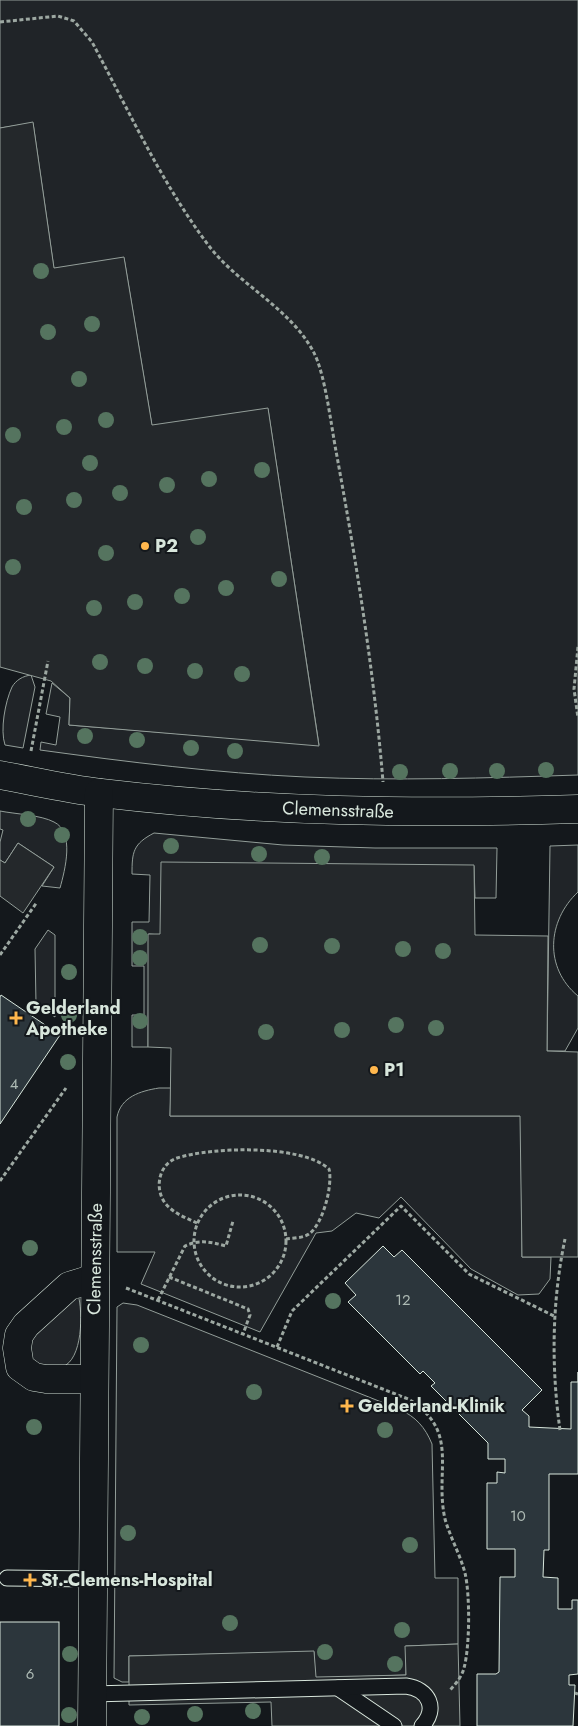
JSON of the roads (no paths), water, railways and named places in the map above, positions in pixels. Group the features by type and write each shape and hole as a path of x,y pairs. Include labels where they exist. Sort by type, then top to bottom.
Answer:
{"street":[{"name":"Clemensstraße","path":"13,777 99,793 280,809 385,812 578,809"},
{"name":"Clemensstraße","path":"92,1726 99,793"},
{"path":"94,1379 34,1376 20,1367 17,1348 19,1335 26,1325 69,1286 95,1278"}],"lane":[{"path":"8,1578 93,1579"},
{"path":"92,1694 416,1687 424,1692 428,1700 427,1721 422,1726"},
{"path":"338,1688 394,1726"}],"place":[{"name":"P2","path":"145,546"},
{"name":"Gelderland Apotheke","path":"16,1018"},
{"name":"P1","path":"374,1070"},
{"name":"Gelderland-Klinik","path":"347,1406"},
{"name":"St.-Clemens-Hospital","path":"30,1580"}]}
